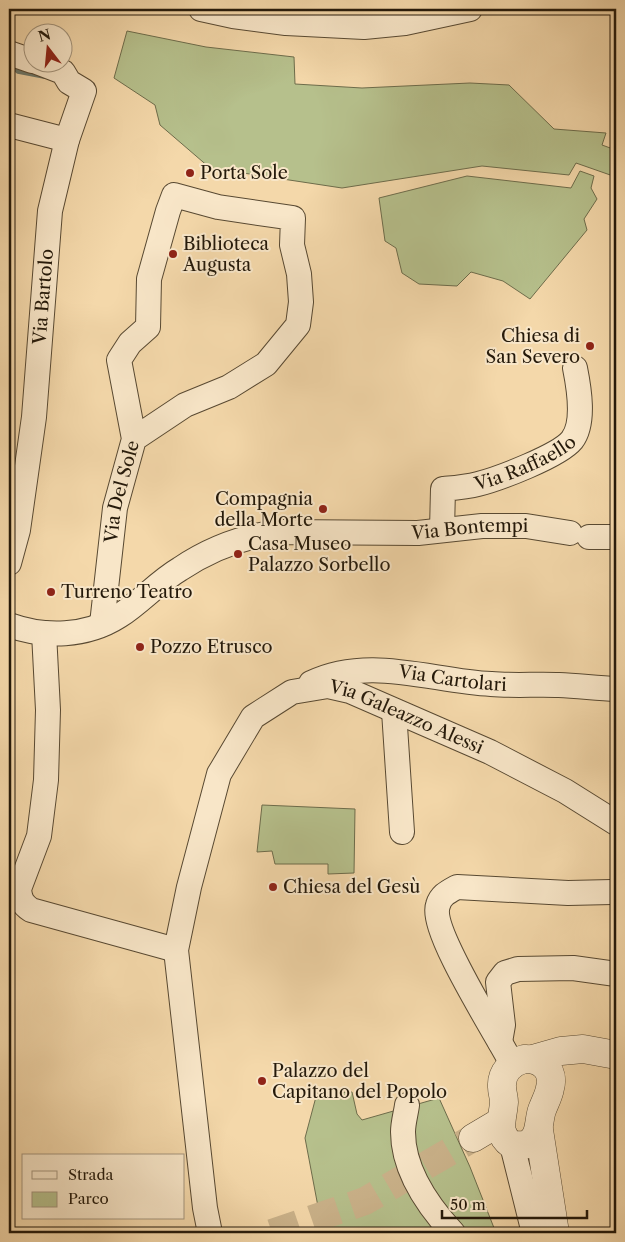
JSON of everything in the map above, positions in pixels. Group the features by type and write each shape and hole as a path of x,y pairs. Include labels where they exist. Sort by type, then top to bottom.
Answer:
{"street":[{"path":"201,9 232,16 286,24 364,27 420,14 470,9"},
{"path":"9,52 22,57"},
{"name":"Via Bartolo","path":"9,563 19,523 34,417 50,212 67,140 84,91 69,82 63,72"},
{"path":"9,125 67,140"},
{"name":"Via Del Sole","path":"102,624 115,508 134,439 119,360 130,343 148,327 149,279 174,195 218,207 292,218 292,245 301,302 298,325 266,364 229,387 185,405 134,439"},
{"name":"Via Raffaello","path":"442,530 443,489 477,485 538,462 572,440 577,428 580,399 575,368"},
{"name":"Via Bontempi","path":"9,625 57,634 85,630 119,616 160,582 203,555 247,537 279,532 418,533 482,526 526,526 579,535 616,538"},
{"path":"44,633 48,737 46,780 39,836 18,889 22,904 31,910 176,950"},
{"name":"Via Cartolari","path":"292,692 324,677 363,670 411,672 490,684 560,685 616,689"},
{"name":"Via Galeazzo Alessi","path":"210,1233 205,1208 176,950 189,887 219,774 253,717 292,692 328,686 350,691 490,752 565,791 616,823"},
{"path":"394,711 402,832"},
{"path":"551,1082 546,1066 542,1062 515,1055 455,963 438,920 437,906 442,895 457,887 568,893 612,892"},
{"path":"515,1055 504,1025 498,982 505,973 518,969 573,968 616,974"},
{"path":"515,1055 583,1049 607,1053"},
{"path":"554,1233 539,1130 541,1113 551,1082 585,1057 607,1053"},
{"path":"515,1055 504,1074 502,1085 506,1134 524,1191 534,1233"},
{"path":"407,1105 403,1131 405,1148 411,1169 424,1196 453,1233"},
{"path":"474,1138 506,1134 527,1144 539,1130"},
{"path":"524,1191 531,1177 545,1164"}],"green space":[{"path":"127,31 206,47 294,57 295,84 362,88 470,83 509,85 554,129 606,133 602,145 613,149 616,143 616,177 576,163 569,175 482,166 342,188 210,168 160,125 155,105 114,78"},
{"path":"580,171 594,176 591,188 597,199 584,219 587,230 530,299 503,281 471,272 457,286 419,284 402,273 396,248 385,241 379,198 467,176 571,188"},
{"path":"262,805 355,809 354,873 328,874 328,864 275,864 272,851 257,852"},
{"path":"352,1092 357,1114 362,1120 439,1098 470,1167 496,1233 323,1233 305,1138 317,1093"}],"waterway":[{"path":"9,63 18,71 44,76"}],"tunnel":[{"path":"272,1233 365,1201 473,1138"}],"place":[{"name":"Porta Sole","path":"190,173"},
{"name":"Biblioteca Augusta","path":"173,254"},
{"name":"Chiesa di San Severo","path":"590,346"},
{"name":"Compagnia della Morte","path":"323,509"},
{"name":"Casa Museo Palazzo Sorbello","path":"238,554"},
{"name":"Turreno Teatro","path":"51,592"},
{"name":"Pozzo Etrusco","path":"140,647"},
{"name":"Chiesa del Gesù","path":"273,887"},
{"name":"Palazzo del Capitano del Popolo","path":"262,1081"}]}
